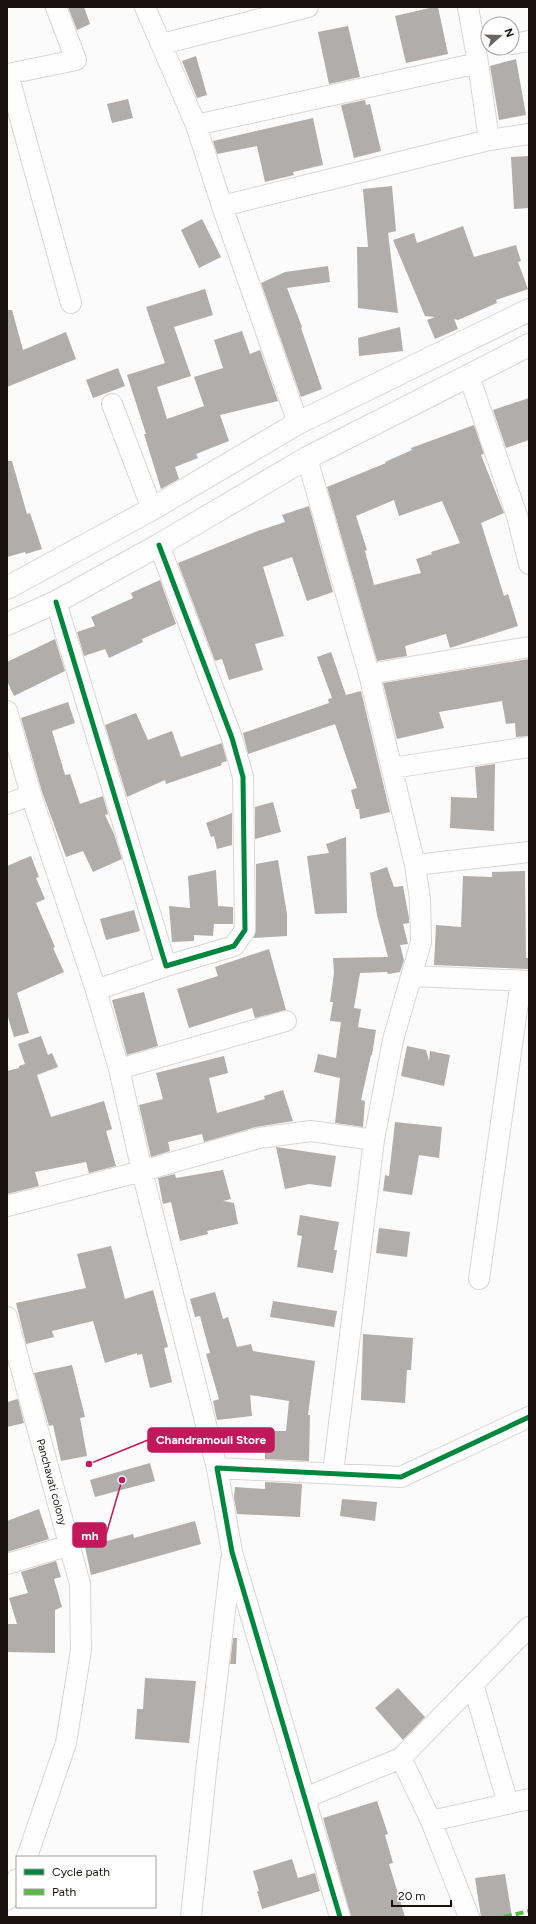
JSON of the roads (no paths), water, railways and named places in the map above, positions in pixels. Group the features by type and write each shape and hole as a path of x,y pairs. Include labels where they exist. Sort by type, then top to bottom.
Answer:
{"main road":[{"path":"7,588 152,508 298,423 529,310"},
{"path":"7,624 56,602 159,545 308,458 529,345"}],"street":[{"path":"56,7 76,60 8,74 71,303"},
{"path":"145,7 196,125 222,206 298,423"},
{"path":"162,44 308,7"},
{"path":"196,125 480,54 468,7"},
{"path":"480,56 489,140"},
{"path":"222,206 489,140 529,134"},
{"path":"469,376 523,513 529,564"},
{"path":"112,404 152,508"},
{"path":"308,458 369,674 392,768 414,865 420,899 422,942 393,1040 374,1140 333,1473"},
{"path":"96,990 166,966 234,946 245,930 244,777 232,738 159,545"},
{"path":"56,602 166,966"},
{"path":"369,674 529,647"},
{"path":"7,711 31,795 96,990 119,1069 142,1171 217,1468 232,1552 340,1917"},
{"path":"392,768 529,747"},
{"path":"7,804 31,795"},
{"path":"414,865 529,852"},
{"path":"412,976 525,981 479,1279"},
{"path":"119,1069 286,1022"},
{"path":"7,1206 142,1171 259,1138 310,1131 374,1140"},
{"name":"Panchavati colony","path":"7,1317 80,1584 81,1650 66,1743 27,1856"},
{"path":"217,1468 401,1477 529,1417"},
{"path":"7,1564 70,1545"},
{"path":"192,1917 206,1772 232,1552"},
{"path":"305,1798 401,1758 529,1627"},
{"path":"473,1684 508,1804"},
{"path":"401,1758 431,1821 469,1917"},
{"path":"431,1821 529,1799"},
{"path":"7,1900 16,1881"}],"place":[{"name":"Chandramouli Store","path":"89,1464"},
{"name":"mh","path":"122,1480"}]}
